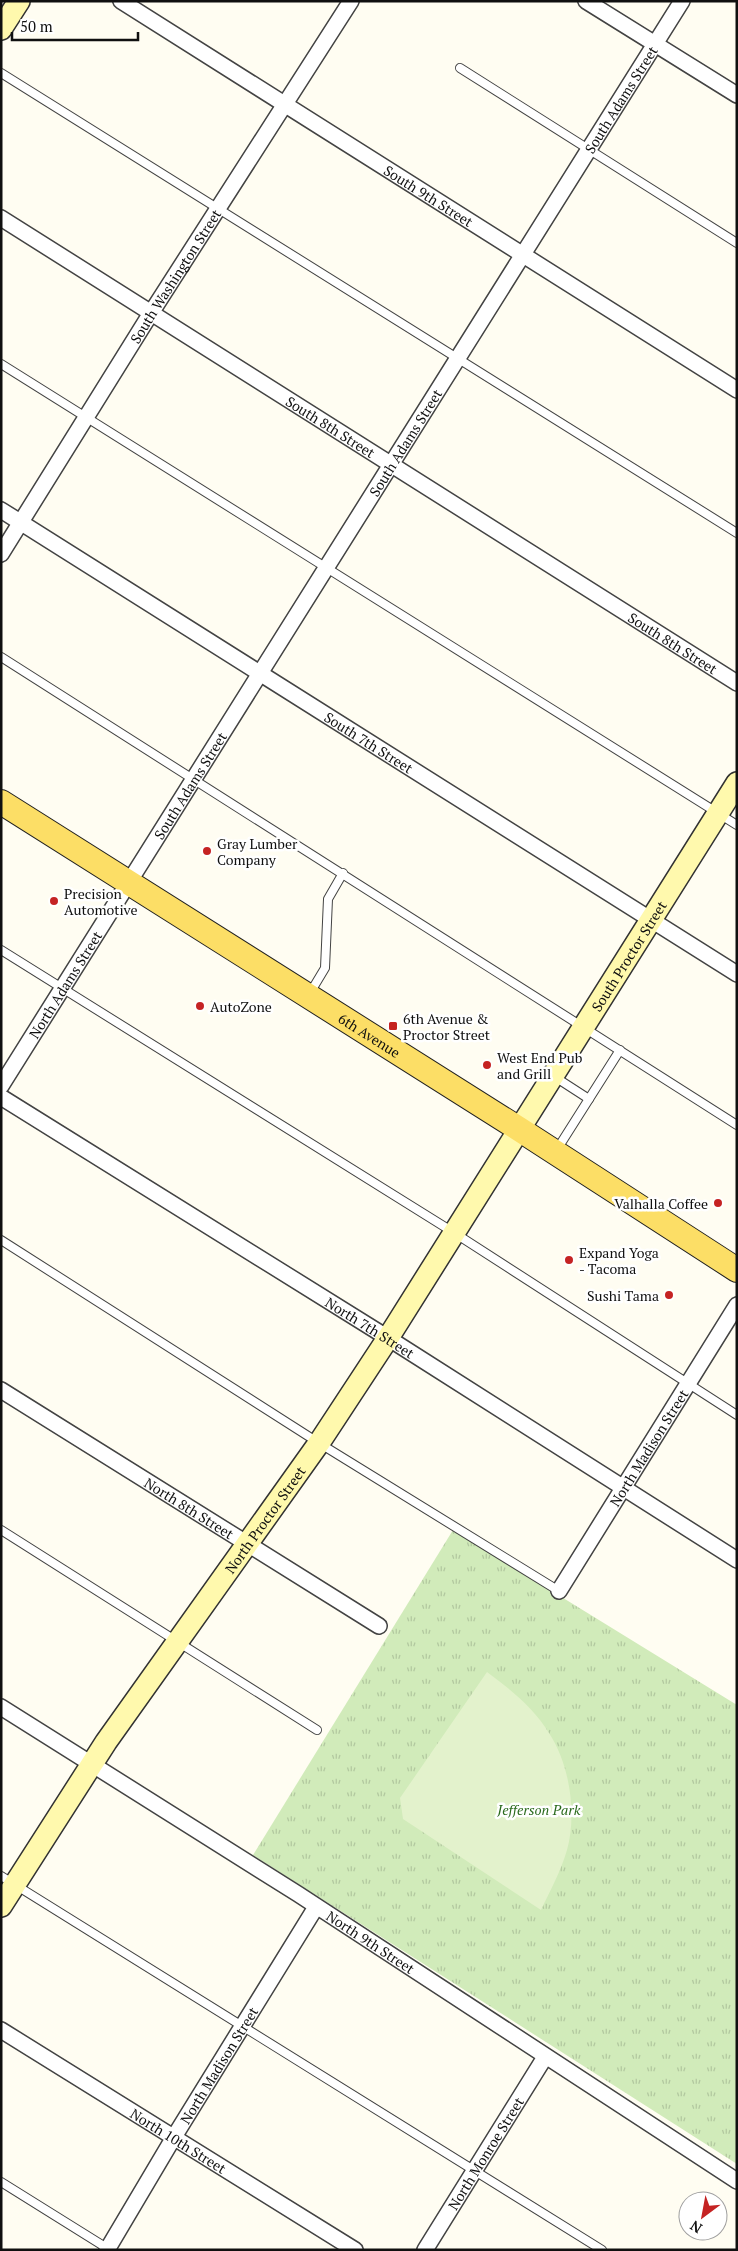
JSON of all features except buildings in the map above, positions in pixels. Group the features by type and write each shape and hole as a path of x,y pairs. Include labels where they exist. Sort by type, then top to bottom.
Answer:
{"main road":[{"name":"6th Avenue","path":"1,802 519,1129 737,1270"}],"street":[{"path":"1,29 19,1"},
{"name":"South 9th Street","path":"121,1 737,390"},
{"name":"South Washington Street","path":"1,554 151,313 219,210 351,1"},
{"path":"586,1 737,95"},
{"name":"South Adams Street","path":"129,882 682,1"},
{"name":"South 8th Street","path":"1,218 389,465 737,683"},
{"name":"South 7th Street","path":"1,510 737,974"},
{"name":"South Proctor Street","path":"519,1129 737,783"},
{"name":"North Adams Street","path":"1,1086 129,882"},
{"name":"North 7th Street","path":"1,1097 388,1338 737,1560"},
{"name":"North Proctor Street","path":"1,1906 8,1880 319,1443 388,1338 519,1129"},
{"name":"North Madison Street","path":"559,1591 737,1305"},
{"name":"North 8th Street","path":"1,1390 379,1626"},
{"name":"North 9th Street","path":"1,1707 316,1907 737,2181"},
{"name":"North Madison Street","path":"108,2249 174,2137 316,1907"},
{"name":"North 10th Street","path":"1,2030 355,2250"},
{"name":"North Monroe Street","path":"425,2250 545,2057"}],"lane":[{"path":"460,68 737,242"},
{"path":"1,73 737,533"},
{"path":"1,364 737,825"},
{"path":"1,657 737,1125"},
{"path":"308,996 325,968 328,899 343,873"},
{"path":"1,950 453,1232 687,1384 737,1414"},
{"path":"555,1152 620,1050"},
{"path":"552,1076 589,1099"},
{"path":"1,1240 319,1443 559,1591"},
{"path":"1,1530 317,1730"},
{"path":"8,1880 602,2250"},
{"path":"1,2182 108,2249"}],"green space":[{"name":"Jefferson Park","path":"453,1530 737,1705 737,2164 253,1855"},
{"path":"487,1672 521,1700 543,1724 556,1746 567,1775 571,1806 570,1836 562,1866 541,1910 403,1819 400,1798"}],"place":[{"name":"Gray Lumber Company","path":"207,851"},
{"name":"Precision Automotive","path":"54,901"},
{"name":"AutoZone","path":"200,1006"},
{"name":"6th Avenue & Proctor Street","path":"393,1026"},
{"name":"West End Pub and Grill","path":"487,1065"},
{"name":"Valhalla Coffee","path":"718,1203"},
{"name":"Expand Yoga - Tacoma","path":"569,1260"},
{"name":"Sushi Tama","path":"669,1295"}]}
